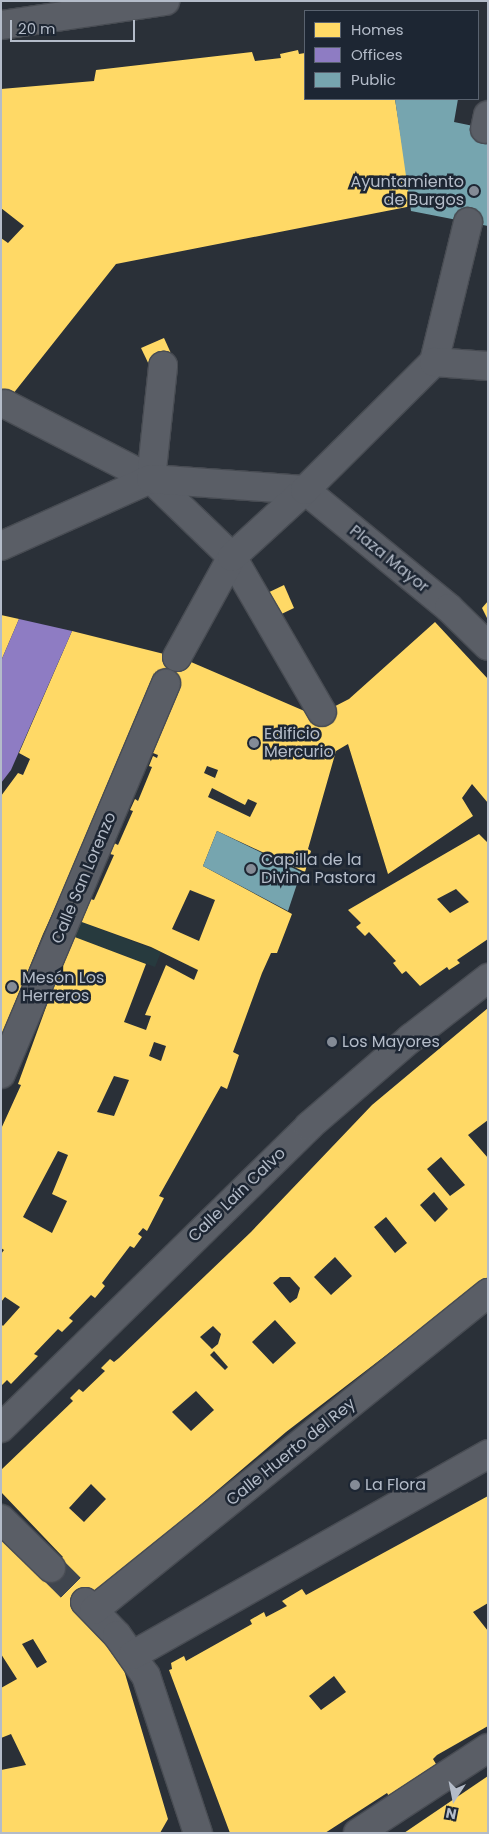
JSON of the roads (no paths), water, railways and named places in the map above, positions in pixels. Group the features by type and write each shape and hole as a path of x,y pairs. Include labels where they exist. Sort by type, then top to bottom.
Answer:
{"street":[{"path":"1,25 166,1"},
{"path":"177,657 232,557 305,490 434,362 468,222"},
{"path":"434,362 488,366"},
{"path":"151,478 163,366"},
{"path":"5,404 151,478 232,557 322,712"},
{"path":"1,546 151,478 305,490"},
{"name":"Plaza Mayor","path":"305,490 474,633"},
{"name":"Calle San Lorenzo","path":"1,1074 166,683"},
{"name":"Calle Laín Calvo","path":"1,1428 309,1126 411,1038 488,978"},
{"name":"Calle Huerto del Rey","path":"133,1655 89,1606 488,1294"},
{"path":"198,1833 146,1676 133,1655 488,1454"},
{"path":"1,1519 51,1568"},
{"path":"358,1833 488,1748"}],"tunnel":[{"path":"51,1568 85,1602"}],"place":[{"name":"Ayuntamiento de Burgos","path":"474,191"},
{"name":"Edificio Mercurio","path":"254,743"},
{"name":"Capilla de la Divina Pastora","path":"251,869"},
{"name":"Mesón Los Herreros","path":"12,987"},
{"name":"Los Mayores","path":"332,1042"},
{"name":"La Flora","path":"355,1485"}]}
